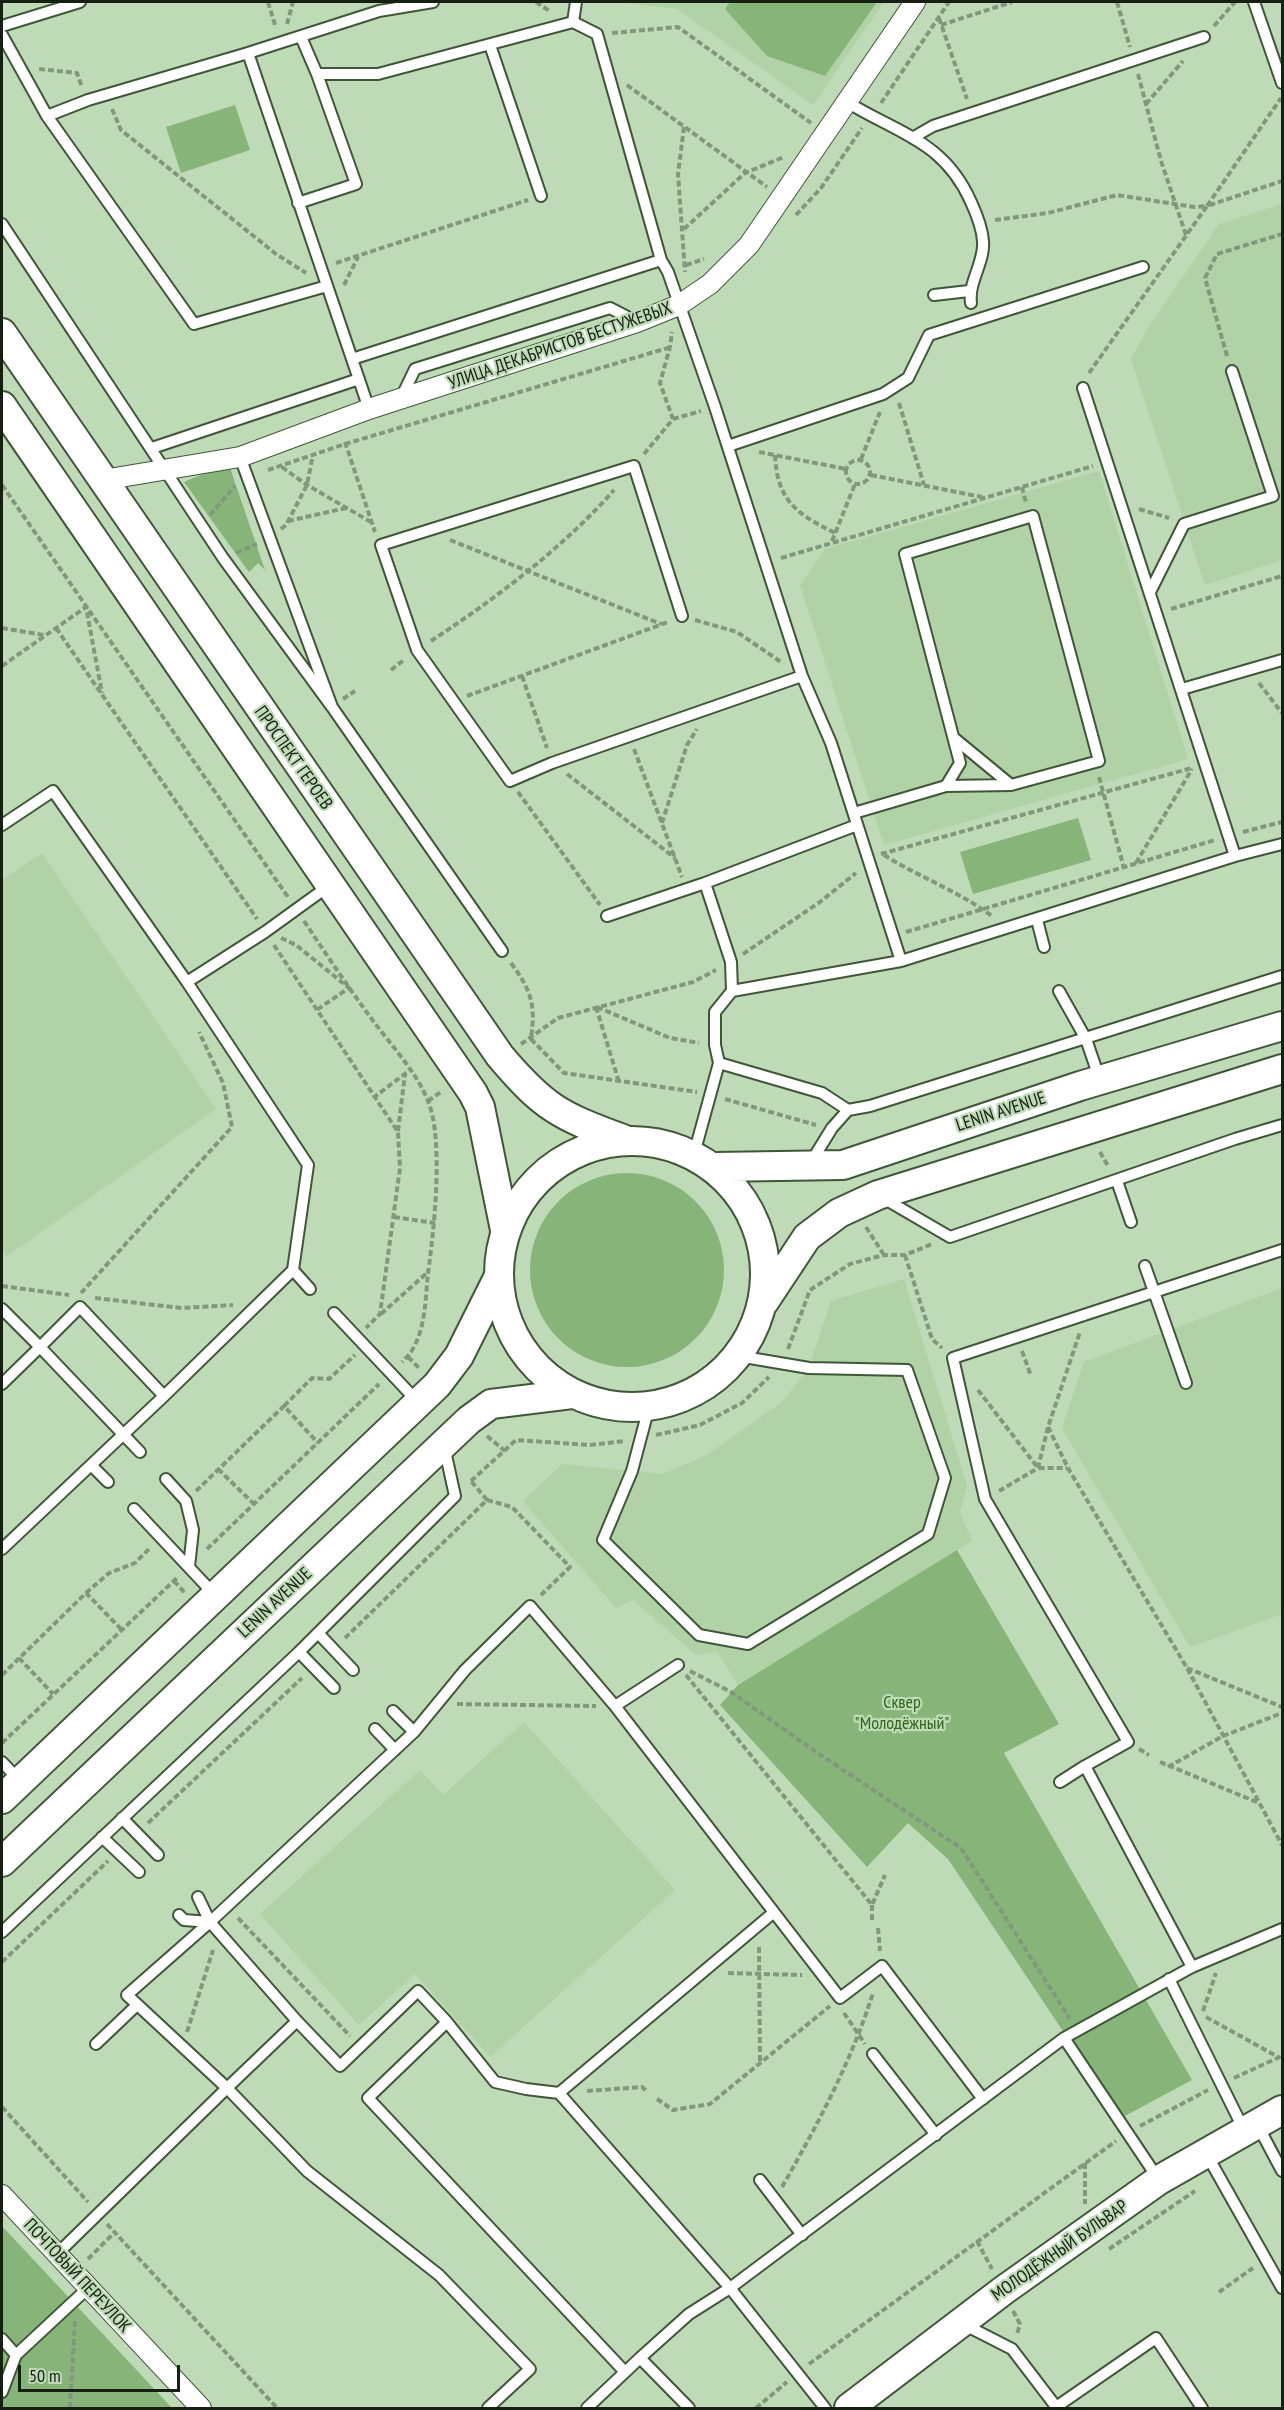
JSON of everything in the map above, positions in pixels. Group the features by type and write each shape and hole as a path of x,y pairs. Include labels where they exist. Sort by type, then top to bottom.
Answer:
{"main road":[{"name":"ПРОСПЕКТ ГЕРОЕВ","path":"2,333 500,1056 528,1090 550,1108 565,1117 623,1139"},
{"path":"2,406 473,1093 480,1107 505,1230 498,1278 467,1335 459,1356 419,1403 216,1596 8,1781"},
{"name":"LENIN AVENUE","path":"705,1161 809,1166 843,1165 1100,1080 1282,1026"},
{"path":"498,1278 508,1325 534,1365 572,1394 610,1406 648,1407 682,1398 713,1381 738,1356 764,1302 807,1237 838,1213 878,1195 1282,1069"},
{"path":"505,1230 531,1185 572,1153 623,1139 659,1142 705,1161 748,1205 765,1252 764,1302"},
{"name":"LENIN AVENUE","path":"2,1862 469,1420 491,1404 572,1394"},
{"name":"МОЛОДЁЖНЫЙ БУЛЬВАР","path":"849,2409 960,2322 1094,2243 1159,2181 1212,2164 1250,2127 1282,2110"}],"street":[{"name":"УЛИЦА ДЕКАБРИСТОВ БЕСТУЖЕВЫХ","path":"103,480 245,455 369,409 637,322 679,306 710,284 749,245 915,2"},
{"name":"ПОЧТОВЫЙ ПЕРЕУЛОК","path":"2,2195 201,2409"}],"lane":[{"path":"2,26 80,2"},
{"path":"47,116 88,100 301,37 379,11 433,2"},
{"path":"573,22 576,2"},
{"path":"1254,2 1282,83"},
{"path":"317,74 378,74 573,22 597,34 661,260 693,340 802,676 831,743 901,961"},
{"path":"2,35 47,116 194,324 327,286"},
{"path":"298,203 356,184 317,74 301,37"},
{"path":"914,137 933,126 1204,37"},
{"path":"490,45 541,196"},
{"path":"248,53 369,409"},
{"path":"847,102 914,137 947,162 962,182 980,222 984,244 969,291 971,303"},
{"path":"2,224 223,558 332,707 502,951"},
{"path":"352,359 661,260"},
{"path":"728,446 883,394 908,378 929,335 1143,267"},
{"path":"934,295 969,291"},
{"path":"1150,592 1184,524 1273,496 1232,371"},
{"path":"152,448 359,379"},
{"path":"1083,388 1182,689 1198,766 1235,856"},
{"path":"245,455 248,477 332,707"},
{"path":"682,616 634,466 381,544 417,650 510,781 802,676"},
{"path":"854,813 946,786 1011,785 1099,761 1033,516 905,554 960,763 946,786"},
{"path":"1182,689 1282,660"},
{"path":"954,738 1011,785"},
{"path":"2,825 53,791 187,982 308,1165 293,1270 2,1549"},
{"path":"607,916 705,883 857,825"},
{"path":"705,1161 712,1095 718,1064 715,1046 715,1012 732,991 901,961 1235,856 1282,844"},
{"path":"705,883 731,962 732,991"},
{"path":"187,982 266,932 330,885"},
{"path":"1037,920 1044,947"},
{"path":"809,1166 832,1128 848,1110 870,1106 1086,1040 1282,976"},
{"path":"1059,991 1071,1017 1086,1040 1100,1080"},
{"path":"718,1064 822,1093 848,1110"},
{"path":"878,1195 950,1237 1234,1139 1282,1125"},
{"path":"1117,1181 1131,1222"},
{"path":"1059,1782 1128,1742 986,1499 953,1358 1282,1250"},
{"path":"1145,1266 1186,1383"},
{"path":"293,1270 310,1289"},
{"path":"2,1384 80,1307 164,1396"},
{"path":"2,1309 140,1452"},
{"path":"334,1313 419,1403"},
{"path":"648,1407 632,1471 603,1540 699,1635 748,1644 928,1534 945,1478 907,1371 782,1365 738,1356"},
{"path":"2,1932 299,1652 455,1496 444,1444"},
{"path":"91,1465 108,1482"},
{"path":"166,1479 186,1501 193,1530 189,1567"},
{"path":"134,1509 216,1596"},
{"path":"488,2409 530,2369 439,2276 307,2171 227,2088 127,1995 210,1923 414,1732 439,1705 465,1670 530,1606 615,1707 840,1998 882,1966 982,2099"},
{"path":"318,1633 353,1670"},
{"path":"299,1652 334,1688"},
{"path":"615,1707 678,1665"},
{"path":"393,1711 414,1732"},
{"path":"375,1729 395,1749"},
{"path":"1085,1766 1192,1967"},
{"path":"122,1818 158,1855"},
{"path":"102,1837 139,1872"},
{"path":"198,1897 210,1923 340,2066 418,1991 447,2022 495,2082 559,2093 730,2288 825,2409"},
{"path":"559,2093 773,1912"},
{"path":"179,1915 184,1920 210,1923"},
{"path":"586,2409 688,2314 730,2288 1064,2038 1192,1967 1282,1929"},
{"path":"1169,1979 1221,2084 1282,2171"},
{"path":"96,2044 137,2005"},
{"path":"57,2254 297,2021"},
{"path":"447,2022 368,2098 625,2372"},
{"path":"1064,2038 1159,2181"},
{"path":"873,2054 936,2135"},
{"path":"1212,2164 1282,2288"},
{"path":"760,2181 802,2235"},
{"path":"2,2392 16,2355 88,2288"},
{"path":"960,2322 1012,2349 1057,2408 1156,2338 1202,2409"},
{"path":"2,2339 16,2355"},
{"path":"640,2358 689,2409"}],"path":[{"path":"268,2 281,43"},
{"path":"790,222 821,188 949,2"},
{"path":"941,25 1012,2"},
{"path":"1117,2 1174,204 1187,238"},
{"path":"939,17 972,113"},
{"path":"597,34 678,27 815,125"},
{"path":"18,66 77,73 88,100"},
{"path":"609,71 745,173 770,189"},
{"path":"106,95 121,130 276,254 327,286"},
{"path":"1083,388 1089,373 1187,238 1282,95"},
{"path":"684,127 678,174 687,265"},
{"path":"684,230 745,173 793,153"},
{"path":"980,222 1048,213 1117,195 1194,207 1207,206 1282,181"},
{"path":"321,268 541,196"},
{"path":"1232,371 1205,278 1217,254 1282,234"},
{"path":"333,306 359,256"},
{"path":"391,670 488,603 592,515 634,466 673,419 660,383 670,347 671,333"},
{"path":"201,524 236,485 248,477 345,444 693,340"},
{"path":"894,387 924,485"},
{"path":"861,459 881,410 883,394"},
{"path":"340,420 345,444 371,522 381,544"},
{"path":"223,558 269,537 288,522 307,485 313,455 340,420"},
{"path":"747,440 758,452 846,469"},
{"path":"245,455 282,466 307,485 371,522"},
{"path":"775,455 778,482 790,503 811,521 835,533"},
{"path":"855,484 848,478 846,469 852,461 861,459 869,465 871,475"},
{"path":"765,562 1107,462"},
{"path":"871,475 984,498"},
{"path":"855,484 865,482 871,475"},
{"path":"831,542 855,484"},
{"path":"2,485 349,988 410,1070 428,1101 433,1127 435,1223 422,1328 408,1357 2,1743"},
{"path":"1121,504 1184,524"},
{"path":"288,522 347,508"},
{"path":"426,531 662,624"},
{"path":"1157,614 1282,576"},
{"path":"2,666 86,607"},
{"path":"86,607 102,695"},
{"path":"453,701 682,616 737,632 802,676"},
{"path":"2,628 44,635"},
{"path":"56,628 266,932 315,1011 398,1132"},
{"path":"1250,670 1282,713"},
{"path":"522,675 552,764 675,858"},
{"path":"662,824 687,745 712,708"},
{"path":"630,737 687,889"},
{"path":"1095,762 1123,868 1135,889"},
{"path":"531,1039 539,1030 558,1018 596,1006 693,982 731,962 820,902 882,854 1198,766"},
{"path":"1135,864 1198,766"},
{"path":"510,781 607,916"},
{"path":"892,936 1282,822"},
{"path":"863,843 914,874 954,891 1010,928"},
{"path":"266,932 296,945 349,988"},
{"path":"502,951 526,983 535,1013 531,1039"},
{"path":"315,1011 349,988"},
{"path":"596,1006 670,1038 715,1046"},
{"path":"596,1006 619,1082"},
{"path":"79,1296 232,1127 223,1083 198,1027"},
{"path":"531,1039 564,1073 619,1082 680,1088 712,1095 809,1124 832,1128"},
{"path":"373,1098 410,1070"},
{"path":"380,1314 400,1168 398,1132 405,1074"},
{"path":"393,1217 435,1223"},
{"path":"530,1606 570,1567 512,1507 487,1500 471,1481 516,1440 590,1445 639,1440 700,1425 742,1403 782,1365 810,1290 850,1264 884,1256 905,1255 950,1237"},
{"path":"905,1255 932,1339 953,1358 1038,1468"},
{"path":"357,1336 429,1272"},
{"path":"2,1286 181,1308 258,1304"},
{"path":"1038,1468 1048,1427 1086,1313"},
{"path":"1017,1336 1031,1376"},
{"path":"186,1501 312,1378 329,1379 366,1346"},
{"path":"284,1406 318,1443"},
{"path":"1048,1427 1068,1468 1187,1668 1282,1845"},
{"path":"986,1499 1038,1468 1068,1468"},
{"path":"218,1469 254,1505"},
{"path":"333,1649 487,1500"},
{"path":"2,1675 86,1593 109,1574 135,1563 161,1537"},
{"path":"86,1593 122,1630"},
{"path":"19,1658 53,1694"},
{"path":"678,1665 872,1905"},
{"path":"678,1665 731,1692 816,1752 961,1848 1077,2031"},
{"path":"137,1834 314,1667"},
{"path":"1187,1668 1282,1707"},
{"path":"439,1705 615,1707"},
{"path":"1168,1767 1223,1736 1282,1713"},
{"path":"1160,1762 1260,1803"},
{"path":"2,1962 119,1851"},
{"path":"872,1920 872,1905 885,1875"},
{"path":"227,1906 360,2047"},
{"path":"182,2046 214,1954 210,1923"},
{"path":"758,1925 760,2063"},
{"path":"775,2200 824,2115 859,2037 882,1966 878,1928"},
{"path":"1196,2033 1222,1955"},
{"path":"703,1972 822,1975"},
{"path":"657,2099 673,2110 710,2104 840,1998 845,2015 873,2054"},
{"path":"1202,2015 1281,2057"},
{"path":"756,2409 798,2372 1128,2133 1221,2084 1281,2057"},
{"path":"559,2093 642,2088 648,2092"},
{"path":"2,2107 277,2409"},
{"path":"1085,2162 1094,2243 1212,2164"},
{"path":"74,2272 115,2232"},
{"path":"1219,2292 1266,2260"},
{"path":"1014,2313 1024,2306"},
{"path":"70,2409 75,2320 84,2317"}],"shaded area":[{"path":"616,2 884,2 813,105 677,9"},
{"path":"1282,204 1282,560 1205,585 1131,359 1146,331 1219,224"},
{"path":"1099,471 1188,759 884,845 800,585 825,549"},
{"path":"42,853 216,1109 7,1256 2,1248 2,880"},
{"path":"904,1279 967,1486 960,1512 972,1541 738,1685 717,1651 696,1655 633,1600 616,1608 523,1501 562,1464 663,1474 707,1455 782,1402 809,1368 831,1301"},
{"path":"1282,1288 1282,1614 1190,1647 1062,1428 1084,1362"},
{"path":"524,1722 675,1890 490,2057 415,1974 359,2025 260,1914 420,1770 443,1795"}],"green space":[{"path":"730,2 877,2 825,76 767,56 725,9"},
{"path":"235,105 250,150 181,173 166,127"},
{"path":"220,467 230,468 265,570 258,563 249,572 184,482"},
{"path":"1078,818 1091,860 973,894 960,852"},
{"path":"627,1173 655,1177 673,1185 688,1195 702,1209 720,1242 724,1270 720,1298 712,1316 702,1331 688,1345 655,1363 627,1367 599,1363 581,1355 566,1345 552,1331 534,1298 530,1270 534,1242 542,1224 552,1209 566,1195 599,1177"},
{"name":"Сквер \"Молодёжный\"","path":"957,1550 1059,1724 1004,1753 1192,2080 1121,2118 948,1859 908,1823 867,1867 720,1705 738,1685"},
{"path":"2,2226 172,2408 2,2408"}]}
